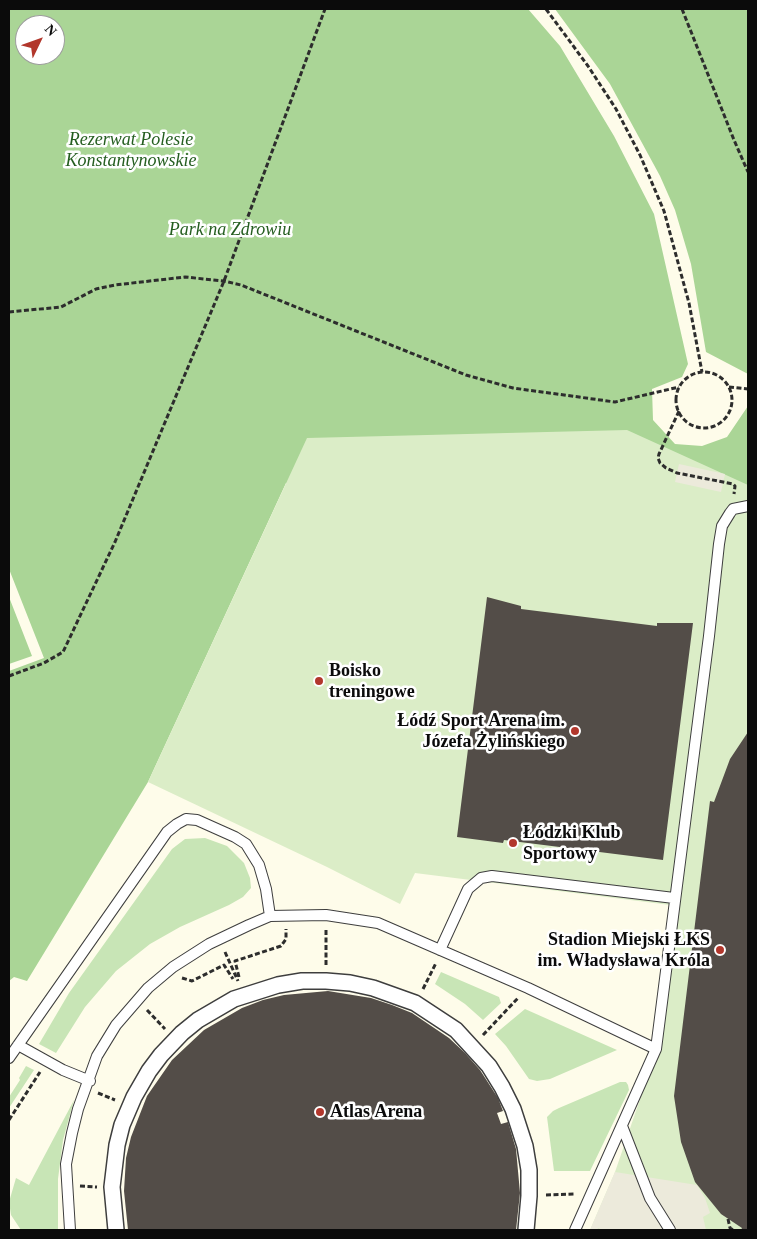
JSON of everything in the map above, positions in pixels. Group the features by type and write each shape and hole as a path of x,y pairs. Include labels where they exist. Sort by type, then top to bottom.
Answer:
{"street":[{"path":"116,1230 112,1187 117,1145 129,1106 138,1088 155,1063 186,1030 207,1014 225,1004 244,995 267,988 290,983 314,981 367,986 415,1003 456,1030 481,1056 514,1109 522,1133 529,1183 529,1208 526,1230"}],"lane":[{"path":"575,1230 656,1050 722,526 733,510 748,506"},
{"path":"9,1058 167,832 186,819 197,820 246,844 259,865 266,889 270,916"},
{"path":"440,950 468,889 481,878 492,876 674,898"},
{"path":"70,1230 66,1164 78,1109 98,1056 116,1025 148,988 173,967 209,944 248,924 270,916 326,915 378,923 528,988 656,1050"},
{"path":"18,1045 47,1062 90,1081"},
{"path":"622,1126 650,1198 670,1230"}],"path":[{"path":"9,676 44,663 63,652 115,542 224,281 326,9"},
{"path":"546,9 588,66 616,109 640,155 664,211 689,303 702,372"},
{"path":"682,9 748,172"},
{"path":"9,312 61,307 96,289 115,285 185,277 224,281 241,285 466,375 514,388 615,402 679,387 689,377 702,372 710,372 718,375 729,387 733,401 729,415 718,425 705,428 698,428 685,421 678,411 676,401 679,387"},
{"path":"729,387 748,389"},
{"path":"678,411 659,454 660,463 677,473 733,484 735,486 733,510"},
{"path":"230,962 237,976 235,961 281,946 286,939 286,916"},
{"path":"325,947 325,957"},
{"path":"192,981 224,966 233,979"},
{"path":"427,982 433,969"},
{"path":"488,1030 528,988"},
{"path":"149,1013 159,1024"},
{"path":"9,1120 47,1062"},
{"path":"98,1093 110,1098"},
{"path":"557,1194 568,1194"},
{"path":"728,1219 730,1228 733,1230"}],"green space":[{"name":"Park na Zdrowiu","path":"9,9 528,9 560,46 614,136 654,214 688,364 682,377 652,389 653,420 675,444 702,446 727,437 748,406 748,488 286,483 148,782 27,981 14,977 9,981 9,671 44,658 9,569"},
{"path":"555,9 748,9 748,374 706,352 691,264 675,210 660,176 610,84"},
{"name":"Łódzki Klub Sportowy","path":"627,430 748,485 748,1230 590,1230 615,1172 658,1047 670,905 415,873 400,904 148,782 307,438"},
{"path":"9,597 32,656 9,664"},
{"path":"205,838 227,846 244,863 250,878 251,888 243,897 229,905 180,927 150,944 116,971 85,1007 56,1053 39,1044 69,993 172,849 185,839"},
{"path":"441,972 499,997 501,1003 483,1020 465,1004 435,984"},
{"path":"525,1009 617,1050 550,1079 537,1081 529,1079 506,1046 495,1034"},
{"path":"26,1066 34,1070 9,1108 9,1097"},
{"path":"620,1082 626,1082 629,1090 590,1171 554,1171 547,1117 559,1108"},
{"path":"74,1100 63,1140 58,1179 58,1230 21,1230 11,1215 9,1202 16,1178 29,1185"}],"shaded area":[{"path":"679,464 725,474 721,492 675,482"},
{"path":"615,1172 697,1185 705,1198 710,1213 703,1217 706,1230 603,1230 598,1228 597,1230 590,1230"}],"building":[{"name":"Łódź Sport Arena im. Józefa Żylińskiego","path":"487,597 521,606 521,609 657,626 657,623 693,623 663,860 504,840 503,843 457,837"},
{"name":"Stadion Miejski ŁKS im. Władysława Króla","path":"748,732 748,1230 741,1230 742,1228 721,1214 695,1182 681,1142 674,1096 710,801 714,802 730,759"},
{"name":"Atlas Arena","path":"328,991 371,998 412,1013 449,1038 480,1070 498,1098 503,1111 497,1113 501,1124 508,1122 516,1149 520,1193 516,1230 128,1230 124,1191 126,1158 131,1137 147,1096 172,1060 204,1030 242,1008 284,995"}],"place":[{"name":"Boisko treningowe","path":"319,681"},
{"name":"Łódź Sport Arena im. Józefa Żylińskiego","path":"575,731"},
{"name":"Łódzki Klub Sportowy","path":"513,843"},
{"name":"Stadion Miejski ŁKS im. Władysława Króla","path":"720,950"},
{"name":"Atlas Arena","path":"320,1112"}],"park label":[{"name":"Rezerwat Polesie Konstantynowskie","path":"131,150"}]}
